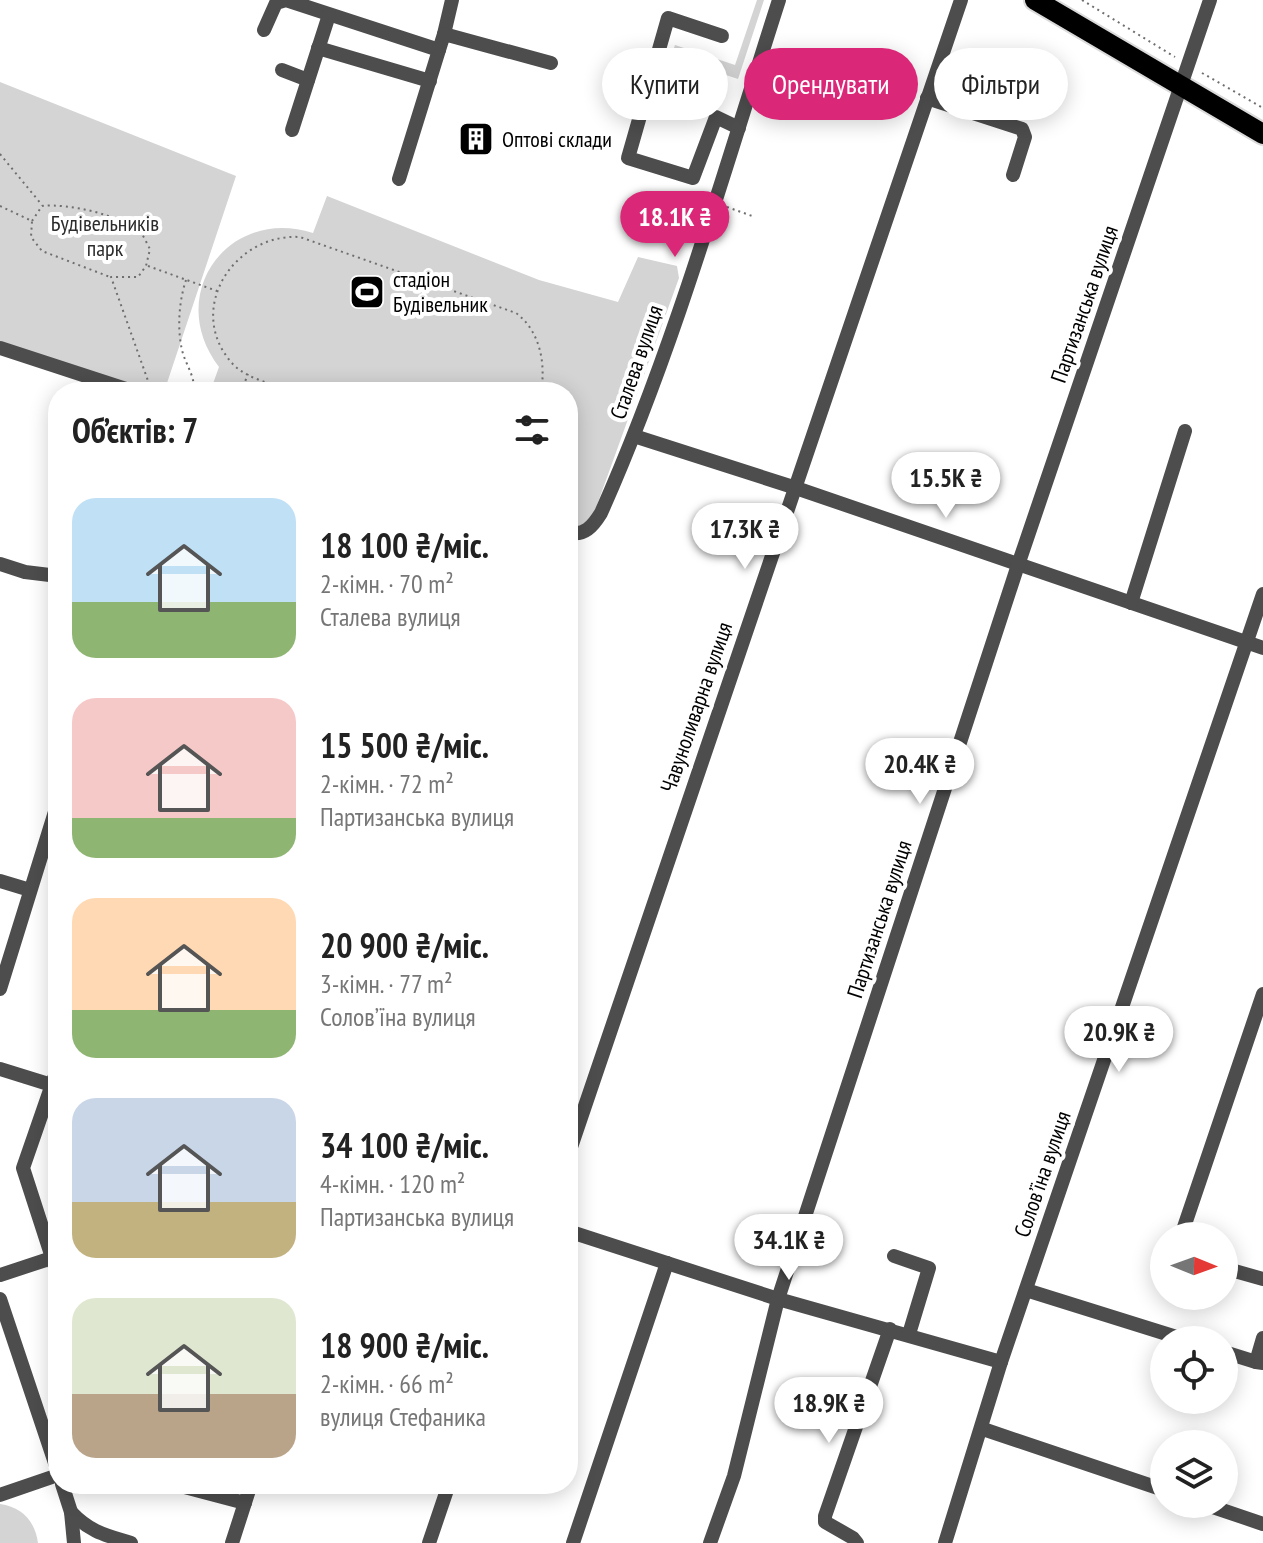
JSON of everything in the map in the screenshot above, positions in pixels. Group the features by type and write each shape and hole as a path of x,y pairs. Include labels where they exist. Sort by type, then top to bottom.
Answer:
{"main road":[{"path":"1035,0 1263,134"}],"street":[{"path":"264,30 276,3 286,0 439,50"},
{"path":"399,179 452,0"},
{"name":"Сталева вулиця","path":"578,534 594,525 634,436 715,202 779,0"},
{"name":"Чавуноливарна вулиця","path":"578,1126 961,0"},
{"name":"Партизанська вулиця","path":"710,1543 734,1476 778,1299 1018,565 1210,0"},
{"path":"292,130 329,15"},
{"path":"722,36 668,18 628,158 693,178 716,117 739,128"},
{"path":"444,34 551,63"},
{"path":"318,48 430,81"},
{"path":"282,70 308,80"},
{"path":"927,98 1022,129 1025,137 1013,175"},
{"path":"0,348 104,382"},
{"path":"1131,603 1185,431"},
{"path":"634,436 793,487 1263,648"},
{"path":"0,564 48,575"},
{"name":"Соловʼїна вулиця","path":"945,1543 983,1429 1001,1362 1263,594"},
{"path":"0,989 5,952 48,833"},
{"path":"0,881 30,890"},
{"path":"1186,1222 1263,994"},
{"path":"0,1069 48,1084"},
{"path":"48,1104 23,1168 48,1238"},
{"path":"578,1234 778,1299 1001,1362"},
{"path":"894,1256 929,1268 909,1334"},
{"path":"0,1275 48,1259"},
{"path":"573,1543 667,1263"},
{"path":"1238,1272 1263,1279"},
{"path":"1026,1290 1150,1329"},
{"path":"1,1304 48,1444"},
{"path":"857,1543 825,1522 825,1516 890,1329"},
{"path":"1238,1356 1260,1362 1263,1338"},
{"path":"983,1429 1150,1485"},
{"path":"0,1495 48,1478"},
{"path":"65,1494 71,1512 74,1543"},
{"path":"211,1494 245,1503"},
{"path":"232,1543 248,1494"},
{"path":"429,1543 446,1494"},
{"path":"71,1512 85,1526 131,1543"},
{"path":"1238,1516 1263,1524"}],"path":[{"path":"1082,0 1263,108"},
{"path":"0,154 42,206"},
{"path":"715,202 755,217"},
{"path":"0,206 32,221"},
{"path":"42,206 75,206 140,232 150,249 146,266 138,277 111,277 42,251 31,237 32,221 42,206"},
{"path":"271,382 248,374 231,363 221,347 214,318 217,291 230,268 245,252 276,238 300,237 516,313 525,321 539,346 541,382"},
{"path":"146,266 217,291"},
{"path":"111,277 148,382"},
{"path":"186,280 181,294 181,348 195,382"},
{"path":"245,382 248,374"}],"green space":[{"path":"757,0 764,0 748,48 744,48 744,61 738,79 728,76 728,63 735,65"},
{"name":"Будівельників парк","path":"0,82 236,176 167,382 104,382 0,348"},
{"name":"стадіон Будівельник","path":"327,196 539,280 618,302 638,257 677,266 679,278 597,505 593,515 580,528 578,382 214,382 219,367 204,339 199,312 202,286 214,263 231,245 255,232 282,228 313,233"},
{"path":"0,1504 15,1508 26,1516 34,1528 38,1543 0,1543"}],"place":[{"name":"Оптові склади","path":"476,139"},
{"name":"стадіон Будівельник","path":"367,292"}]}
